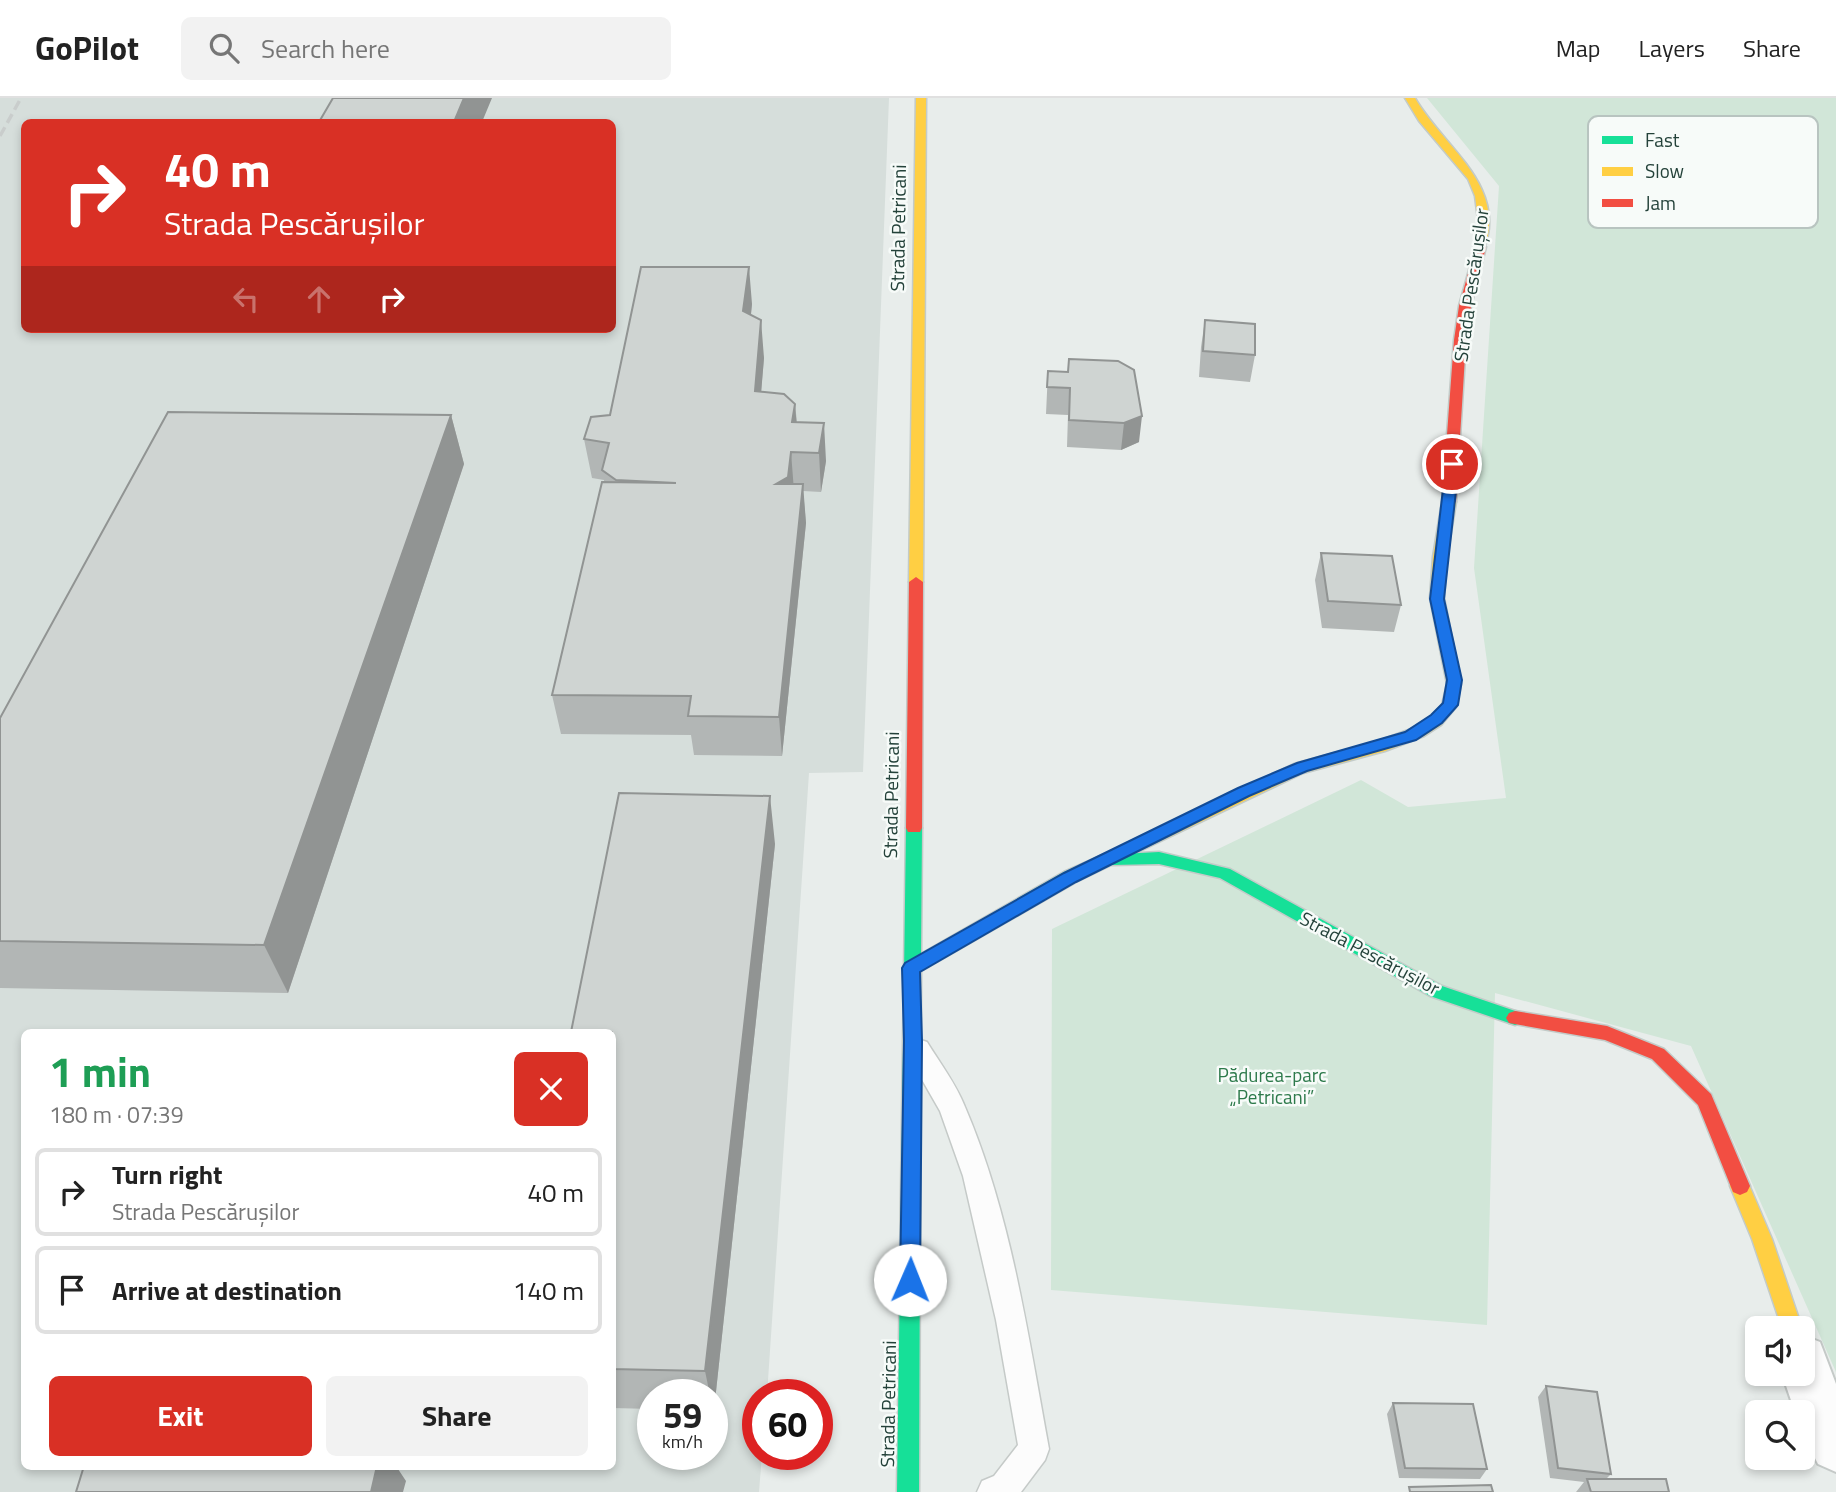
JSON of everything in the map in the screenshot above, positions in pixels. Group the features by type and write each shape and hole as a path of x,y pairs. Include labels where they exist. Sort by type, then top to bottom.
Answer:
{"street":[{"name":"Strada Petricani","path":"908,1492 921,98"},
{"name":"Strada Pescărușilor","path":"911,968 1070,877 1243,792 1303,767 1410,736 1436,719 1451,705 1454,680 1437,599 1451,488 1463,318 1483,222 1484,205 1478,184 1449,146 1415,113 1410,98"},
{"name":"Strada Pescărușilor","path":"1109,859 1159,858 1224,873 1436,991 1514,1018 1607,1033 1658,1054 1705,1100 1762,1239 1788,1316"},
{"path":"1811,1386 1823,1420 1836,1446"}],"lane":[{"path":"913,1041 952,1107 977,1176 1011,1320 1030,1423 1034,1449 1004,1489 993,1492"}],"shaded area":[{"path":"0,98 889,98 863,772 809,773 768,1379 742,1379 742,1470 761,1470 759,1492 0,1492"}],"green space":[{"name":"Pădurea-parc „Petricani”","path":"1427,98 1836,98 1836,1372 1815,1325 1815,1316 1811,1316 1691,1046 1495,993 1487,1325 1051,1290 1052,929 1361,780 1408,807 1506,798 1474,568 1499,186"}],"building":[{"path":"333,98 464,98 455,119 321,119"},
{"path":"641,267 749,267 743,311 761,320 755,391 784,394 795,404 792,422 824,423 819,453 791,452 788,477 776,484 803,484 779,717 688,716 691,696 552,695 602,482 676,483 616,480 602,470 609,443 584,439 591,417 610,415"},
{"path":"1205,320 1255,324 1255,355 1203,351"},
{"path":"1069,359 1118,361 1134,370 1142,416 1124,423 1069,420 1070,388 1047,387 1048,371 1068,372"},
{"path":"168,412 451,415 264,945 0,941 0,718"},
{"path":"1321,553 1392,556 1401,605 1328,601"},
{"path":"619,793 770,796 705,1371 616,1369 616,1029 572,1029"},
{"path":"1546,1386 1597,1392 1611,1474 1558,1468"},
{"path":"1393,1403 1473,1404 1487,1469 1405,1468"},
{"path":"83,1470 376,1470 371,1492 76,1492"},
{"path":"1587,1479 1666,1479 1669,1492 1591,1492"},
{"path":"1491,1485 1493,1492 1410,1492 1409,1487"}],"railway":[{"path":"0,136 21,98"}],"traffic: fast":[{"path":"908,1492 914,828"},
{"path":"911,968 1070,877 1109,859 1159,858 1224,873 1436,991 1515,1018"}],"traffic: slow":[{"path":"916,582 921,98"},
{"path":"1410,98 1422,119 1473,179 1480,196 1483,219 1480,247"},
{"path":"1117,855 1299,768 1380,747 1419,732 1436,721 1449,707 1454,684 1437,598 1440,557 1449,502"},
{"path":"1740,1186 1762,1239 1788,1316"}],"traffic: jam":[{"path":"1449,502 1460,340 1465,306 1480,247"},
{"path":"914,828 916,582"},
{"path":"1515,1018 1607,1033 1658,1054 1705,1100 1740,1186"}],"route":[{"path":"910,1280 913,1041 911,968 1070,877 1243,792 1303,767 1410,736 1436,719 1451,705 1454,680 1437,599 1452,464"}]}
